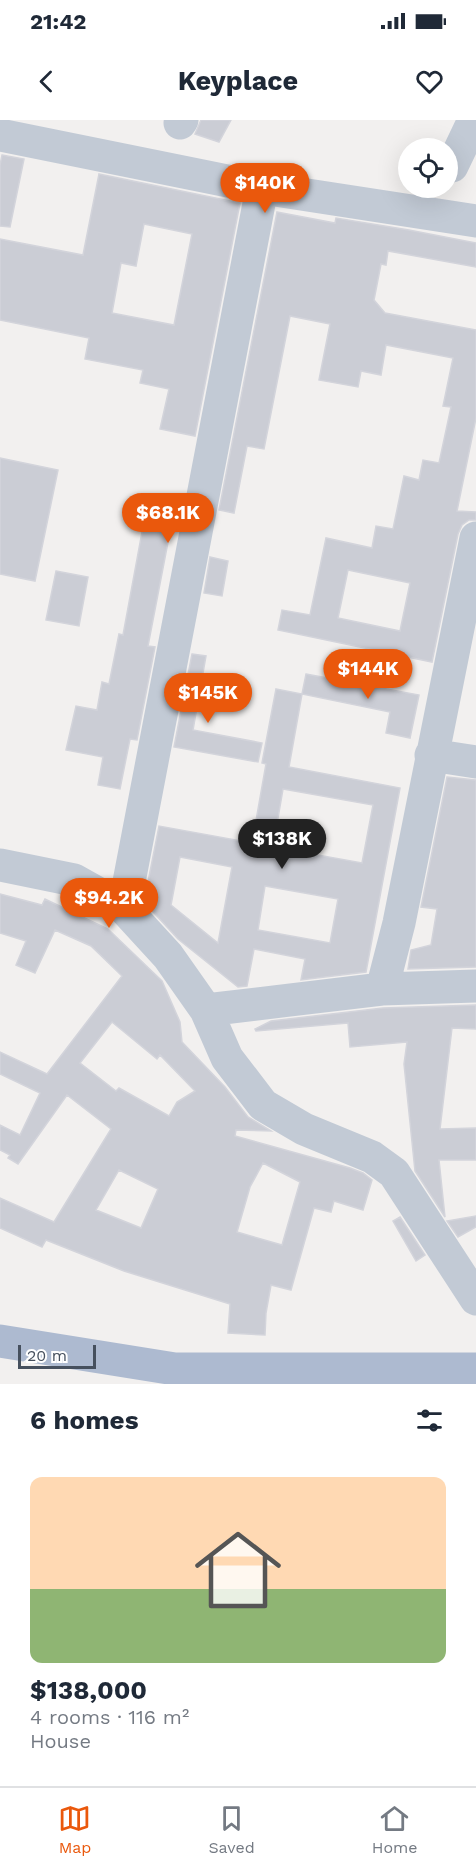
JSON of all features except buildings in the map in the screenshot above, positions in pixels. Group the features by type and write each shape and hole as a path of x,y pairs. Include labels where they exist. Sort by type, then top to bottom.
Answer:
{"main road":[{"path":"0,1341 175,1369 476,1369"}],"street":[{"path":"458,153 474,120"},
{"path":"0,135 262,188 476,221"},
{"path":"124,908 262,188"},
{"path":"382,989 399,923 476,538"},
{"path":"431,755 476,762"},
{"path":"0,865 74,880 124,908 168,956 206,1010 227,1058 263,1105 304,1129 372,1157 394,1173 462,1255 476,1299"},
{"path":"206,1010 382,989 476,987"}]}
